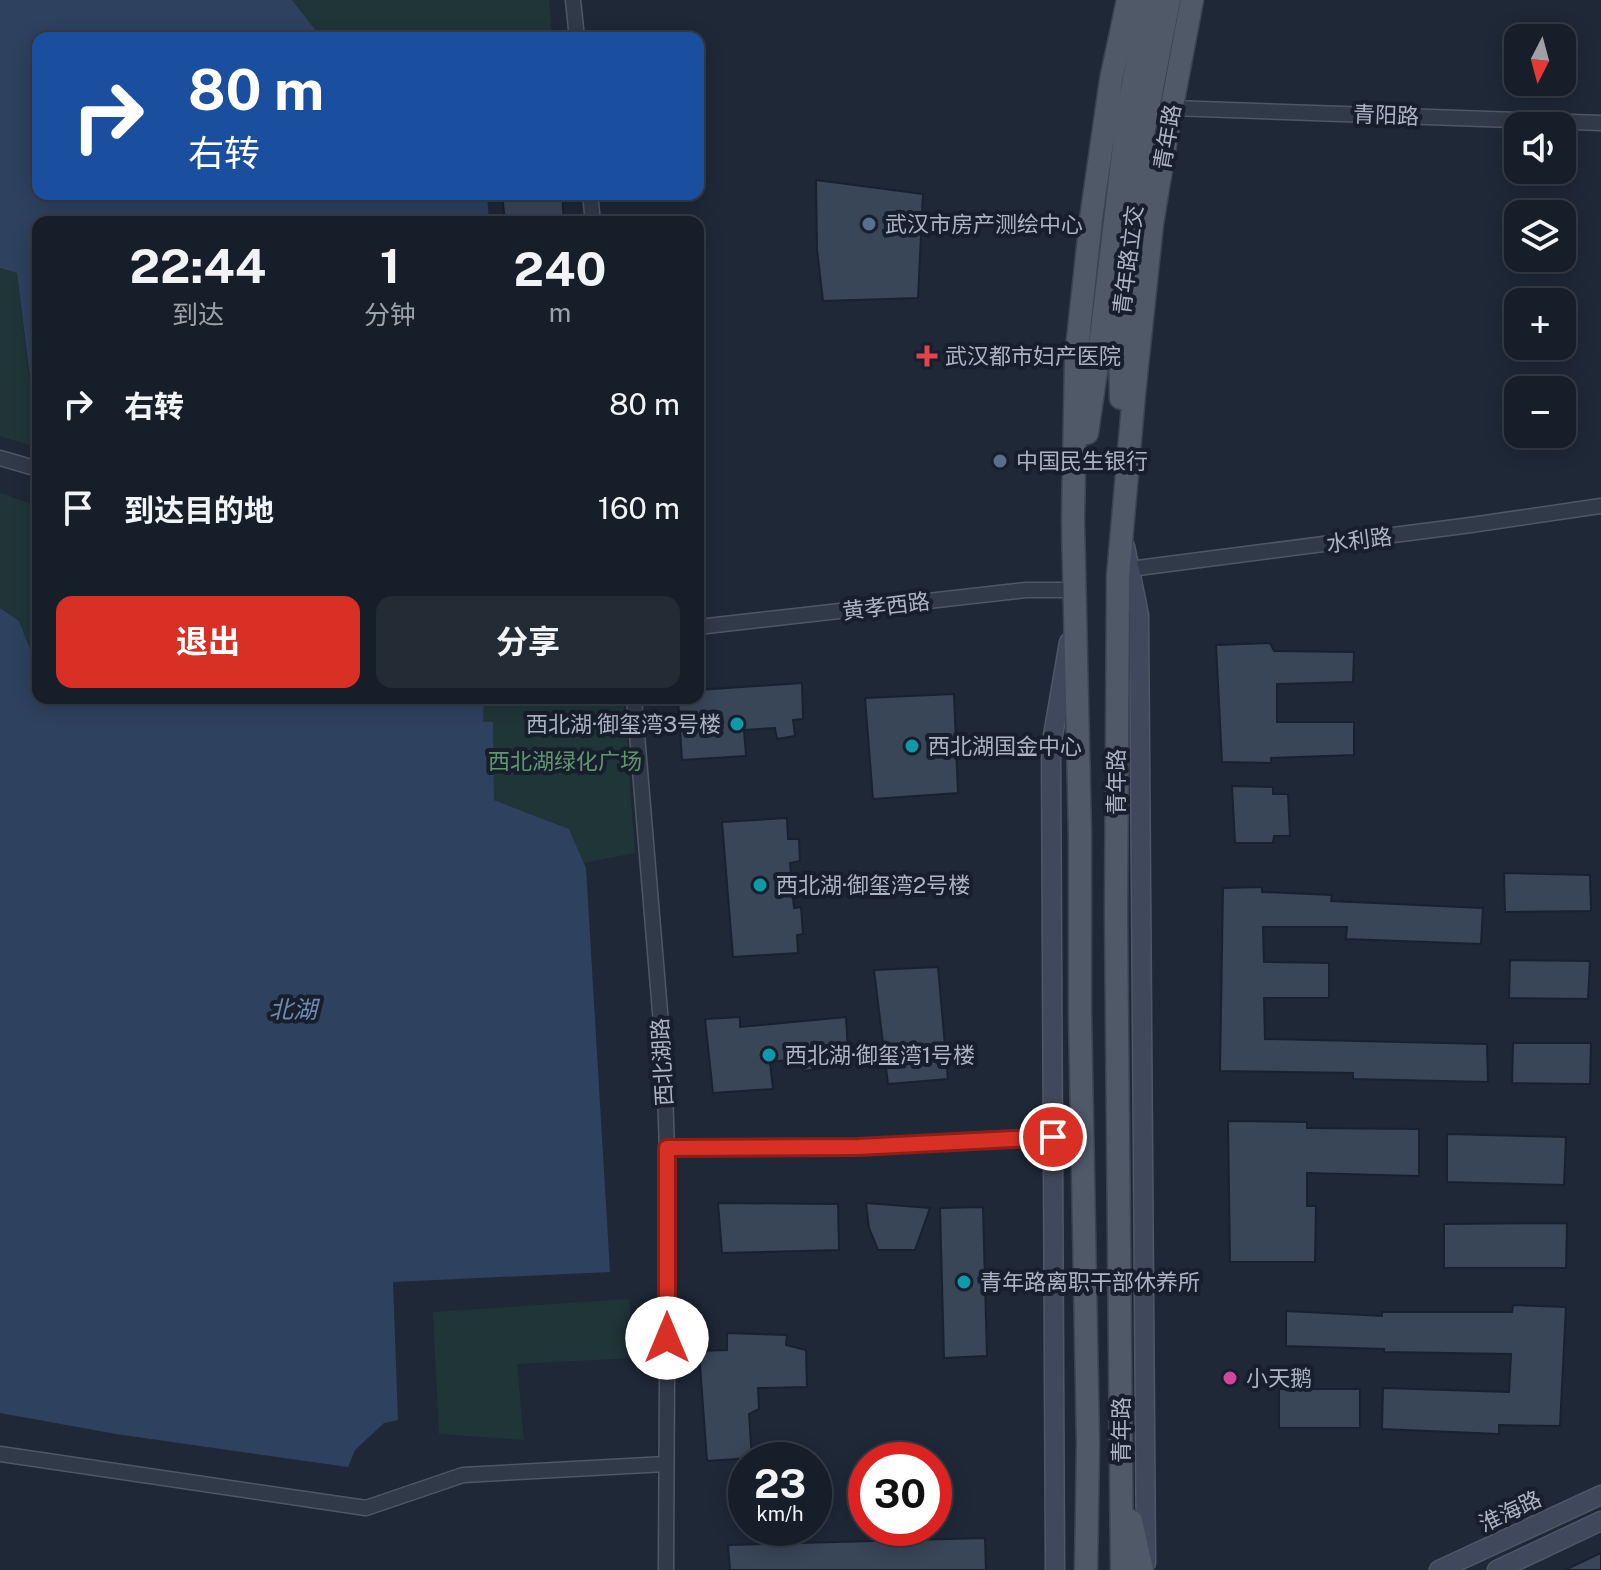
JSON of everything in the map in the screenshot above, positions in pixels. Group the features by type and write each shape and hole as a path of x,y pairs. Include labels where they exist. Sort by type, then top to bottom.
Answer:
{"main road":[{"name":"青年路","path":"1086,1570 1088,1444 1073,521 1076,358 1089,234 1111,80 1128,0"},
{"name":"青年路立交","path":"1111,330 1128,112 1149,0"},
{"name":"青年路立交","path":"1111,330 1169,0"},
{"name":"青年路","path":"1122,1570 1116,914 1124,573 1122,517 1152,224 1192,0"},
{"path":"1073,521 1111,330"},
{"path":"1111,330 1122,517"},
{"path":"1124,573 1139,615 1144,1570"},
{"path":"1055,1570 1051,747 1075,599"},
{"path":"1122,1484 1144,1570"},
{"name":"淮海路","path":"1439,1570 1601,1495"},
{"path":"1497,1570 1601,1521"}],"street":[{"path":"573,0 576,32"},
{"name":"青阳路","path":"1172,108 1601,123"},
{"path":"0,458 32,467"},
{"name":"水利路","path":"1124,573 1601,506"},
{"name":"黄孝西路","path":"704,626 1026,590 1075,599"},
{"name":"西北湖路","path":"634,704 664,1060 667,1148 666,1570"},
{"path":"667,1148 858,1147 1053,1137"},
{"path":"0,1454 366,1508 463,1475 666,1464"}],"green space":[{"path":"292,0 549,0 552,32 317,32"},
{"path":"0,268 17,273 29,378 32,379 32,446 0,436"},
{"path":"0,493 32,504 32,654 19,621 0,608"},
{"name":"西北湖绿化广场","path":"475,704 623,704 635,853 584,863 569,829 494,800 493,723 483,722"},
{"path":"629,1299 635,1358 517,1364 524,1440 439,1434 433,1312"}],"water":[{"path":"0,0 292,0 317,32 32,32 32,200 487,200 489,216 32,216 32,379 17,273 0,268"},
{"name":"北湖","path":"0,608 19,621 32,654 32,704 484,704 483,722 493,722 494,800 569,829 586,868 610,1272 393,1282 398,1420 384,1423 355,1450 348,1467 116,1434 0,1413"}],"building":[{"name":"武汉市房产测绘中心","path":"816,180 923,194 918,298 823,301 817,249"},
{"path":"503,200 562,200 564,216 504,216"},
{"path":"1270,643 1274,651 1354,652 1353,682 1277,684 1277,722 1354,722 1354,755 1271,758 1271,763 1222,762 1216,645"},
{"name":"西北湖·御玺湾3号楼","path":"802,683 803,719 793,720 795,736 777,739 775,728 744,730 746,756 682,760 678,704 704,704 704,690"},
{"name":"西北湖国金中心","path":"954,694 958,793 873,799 865,698"},
{"path":"1232,786 1273,787 1273,794 1288,794 1290,836 1274,836 1273,843 1235,843"},
{"name":"西北湖·御玺湾2号楼","path":"787,818 788,839 799,839 800,861 790,863 794,908 801,907 803,934 797,935 798,953 733,957 722,822"},
{"path":"1504,873 1590,875 1591,911 1505,912"},
{"path":"1262,887 1262,892 1332,895 1331,901 1483,908 1481,944 1346,939 1347,927 1263,927 1264,962 1329,963 1329,998 1264,998 1265,1039 1487,1044 1488,1082 1353,1079 1353,1073 1220,1071 1223,888"},
{"path":"1510,960 1590,961 1588,999 1509,998"},
{"path":"938,967 948,1079 888,1084 874,970"},
{"name":"西北湖·御玺湾1号楼","path":"740,1017 740,1027 846,1017 848,1051 829,1052 831,1067 804,1071 802,1058 770,1062 773,1089 713,1093 705,1019"},
{"path":"1513,1043 1591,1043 1590,1084 1512,1083"},
{"path":"1228,1121 1307,1122 1307,1128 1419,1129 1419,1176 1307,1173 1307,1206 1316,1206 1315,1262 1230,1262"},
{"path":"1447,1134 1566,1137 1564,1185 1447,1182"},
{"path":"718,1203 838,1204 839,1250 722,1253"},
{"path":"866,1203 930,1208 915,1250 878,1250 869,1228"},
{"name":"青年路离职干部休养所","path":"983,1207 987,1356 944,1358 940,1208"},
{"path":"1567,1223 1566,1268 1444,1268 1444,1224"},
{"path":"1513,1305 1566,1307 1560,1426 1499,1425 1499,1434 1382,1429 1383,1388 1509,1392 1511,1354 1384,1352 1384,1349 1286,1346 1286,1311 1382,1316 1382,1312 1512,1312"},
{"path":"727,1333 787,1335 786,1345 806,1350 807,1387 758,1388 759,1409 749,1414 751,1442 728,1442 728,1460 707,1461 699,1351 727,1350"},
{"path":"1279,1389 1360,1389 1360,1428 1279,1428"},
{"path":"985,1538 986,1570 730,1570 728,1546 832,1546 832,1542 848,1542 848,1546 952,1546 952,1539"},
{"path":"1601,1553 1601,1570 1565,1570"}],"place":[{"name":"武汉市房产测绘中心","path":"869,224"},
{"name":"武汉都市妇产医院","path":"927,356"},
{"name":"中国民生银行","path":"1000,461"},
{"name":"西北湖·御玺湾3号楼","path":"737,724"},
{"name":"西北湖国金中心","path":"912,746"},
{"name":"西北湖·御玺湾2号楼","path":"760,885"},
{"name":"西北湖·御玺湾1号楼","path":"769,1055"},
{"name":"青年路离职干部休养所","path":"964,1282"},
{"name":"小天鹅","path":"1230,1378"}],"route":[{"path":"667,1338 667,1148 858,1147 1053,1137"}]}
